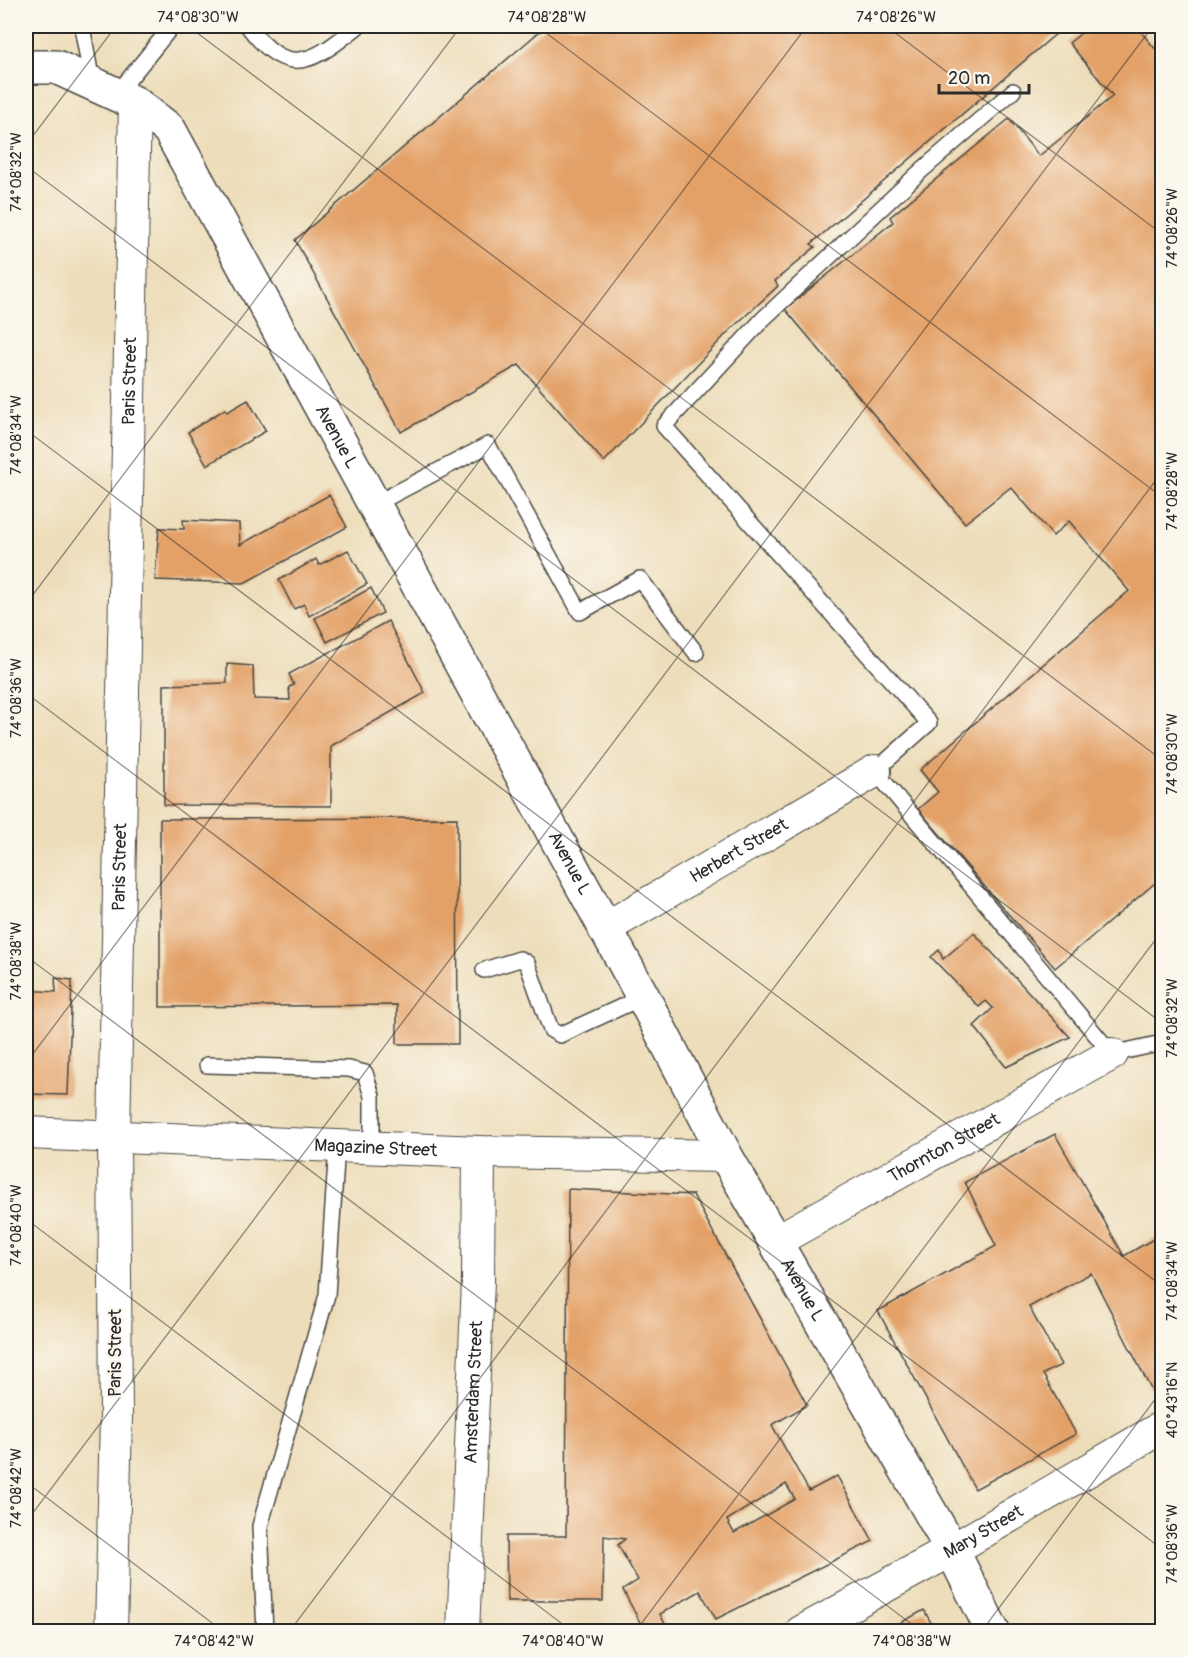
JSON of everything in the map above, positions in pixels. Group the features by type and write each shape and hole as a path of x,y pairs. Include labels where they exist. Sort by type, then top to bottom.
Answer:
{"street":[{"name":"Avenue L","path":"26,67 56,67 114,95 169,129 643,997 726,1156 952,1550 993,1632"},
{"name":"Paris Street","path":"111,1632 116,1416 114,95"},
{"name":"Herbert Street","path":"604,929 875,771"},
{"name":"Thornton Street","path":"776,1241 1112,1054"},
{"name":"Magazine Street","path":"26,1133 479,1152 726,1156"},
{"name":"Amsterdam Street","path":"463,1632 478,1281 479,1152"},
{"name":"Mary Street","path":"801,1632 952,1550 1162,1427"}],"lane":[{"path":"82,26 114,95 172,26"},
{"path":"248,26 257,38 286,60 310,60 358,26"},
{"path":"1012,91 922,170 762,319 664,426 929,723 875,771 1112,1054 1162,1043"},
{"path":"373,505 488,445 580,612 640,579 696,653"},
{"path":"484,970 520,959 527,963 551,1030 560,1035 643,997"},
{"path":"207,1065 350,1069 365,1073 372,1096 372,1147"},
{"path":"265,1632 260,1526 327,1295 337,1146"}],"building":[{"path":"546,26 1065,26 811,244 815,247 775,281 778,286 731,329 604,462 519,365 401,432 295,240"},
{"path":"1090,26 1136,26 1162,57 1162,891 1155,883 1055,968 918,809 938,792 920,770 1129,591 1069,521 1053,536 1011,487 965,523 785,309 893,222 890,217 1009,119 1039,156 1113,96 1069,43"},
{"path":"248,400 266,431 207,465 188,432 225,409 227,412"},
{"path":"329,495 347,527 244,583 155,580 159,528 184,529 183,520 239,523 240,545"},
{"path":"348,550 367,584 309,616 304,604 294,609 279,580 316,559 319,565"},
{"path":"371,588 383,613 327,642 315,618"},
{"path":"388,621 425,693 331,746 331,806 164,805 164,685 227,683 227,664 253,666 254,699 290,700 289,687 294,685 289,674"},
{"path":"457,818 458,1044 397,1044 397,1005 160,1007 160,819"},
{"path":"974,933 1070,1037 1006,1067 974,1026 993,1008 986,1001 979,1007 931,957 939,950 943,959"},
{"path":"55,978 72,980 68,1095 26,1094 26,990 56,992"},
{"path":"1055,1134 1124,1256 1162,1234 1162,1385 1152,1391 1091,1273 1029,1307 1061,1365 1043,1374 1076,1434 975,1489 878,1311 996,1246 965,1182"},
{"path":"568,1189 693,1195 807,1405 772,1425 809,1491 837,1476 873,1541 716,1619 700,1591 660,1614 669,1632 640,1632 644,1630 623,1590 638,1580 618,1545 625,1539 604,1536 603,1601 507,1601 506,1536 566,1536","holes":["786,1484 795,1499 734,1533 727,1520"]},
{"path":"924,1610 936,1632 884,1632"}]}
